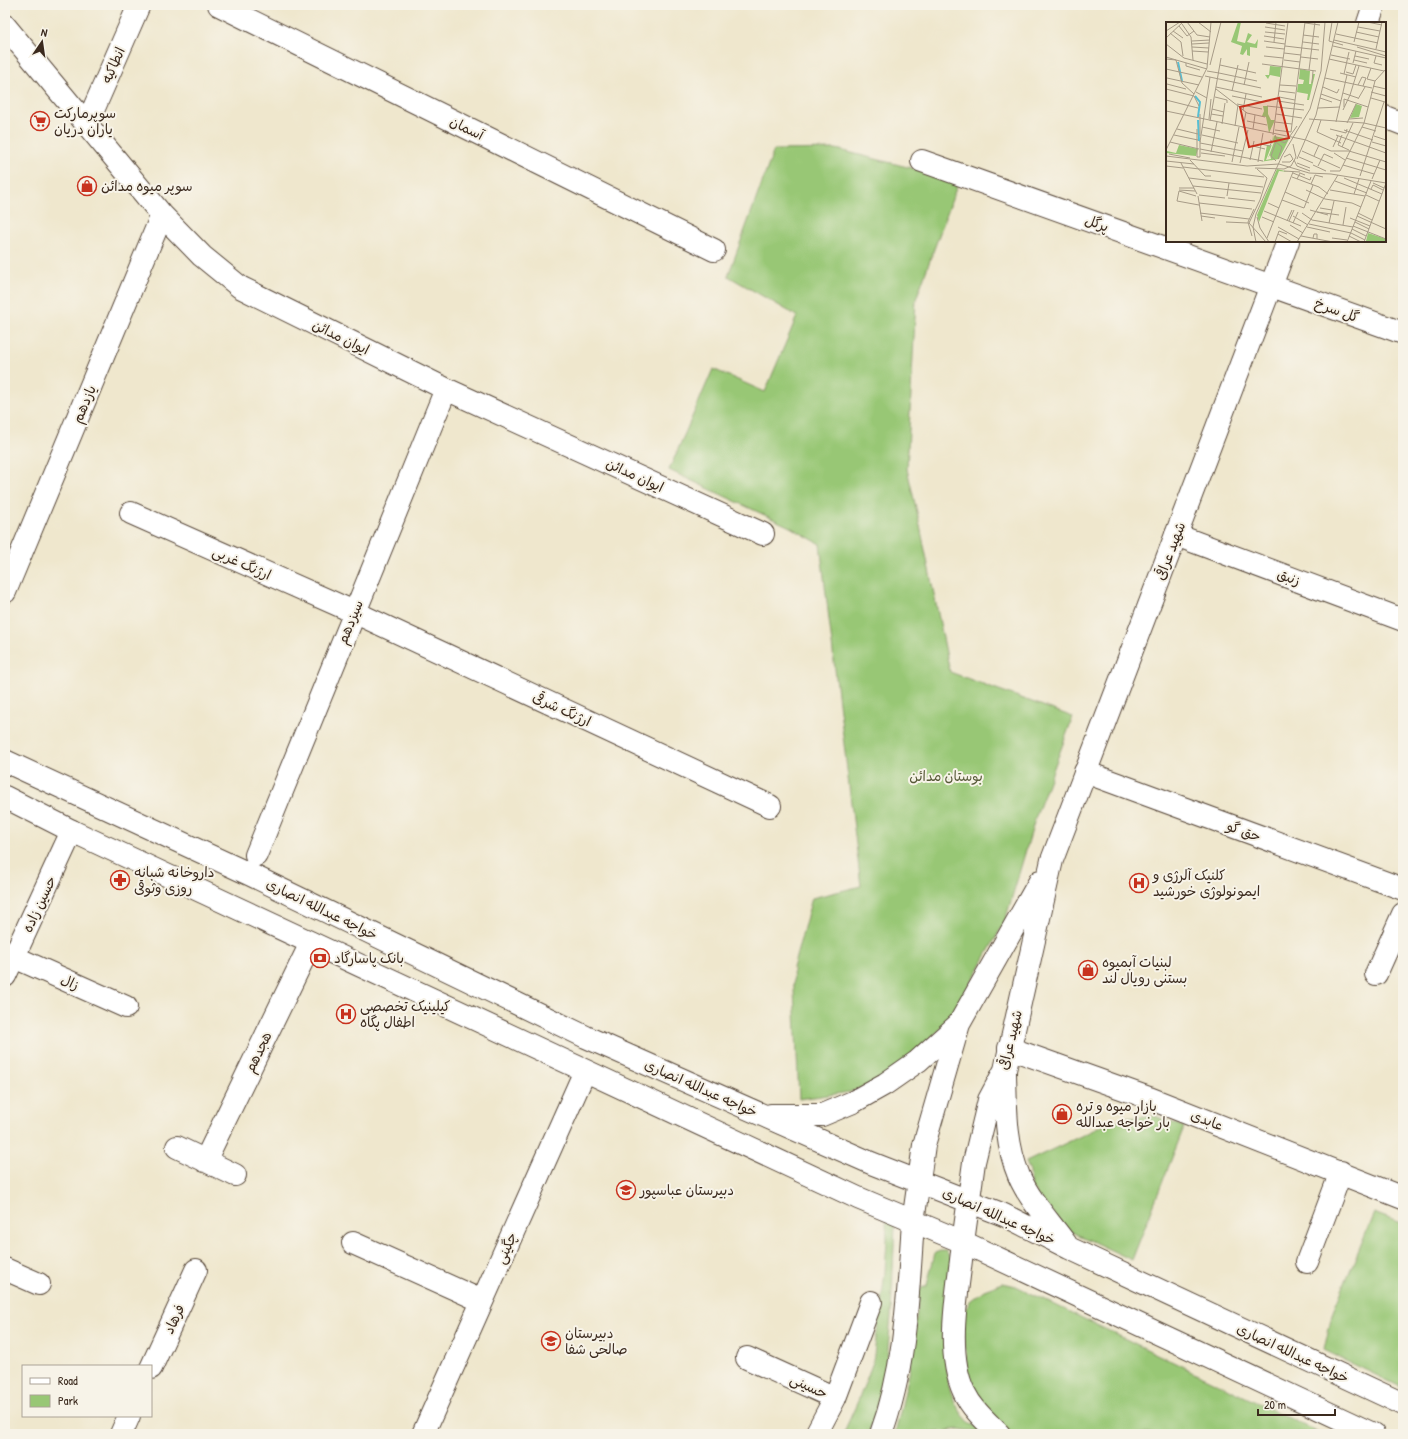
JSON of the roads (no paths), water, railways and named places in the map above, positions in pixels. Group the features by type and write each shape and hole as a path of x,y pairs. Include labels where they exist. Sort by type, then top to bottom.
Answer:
{"main road":[{"name":"انطاکیه","path":"87,124 139,5"},
{"name":"آسمان","path":"219,5 714,250"},
{"path":"1368,22 1374,5"},
{"name":"ایوان مدائن","path":"5,26 162,215 202,256 240,288 446,389 763,534"},
{"path":"1386,117 1403,124"},
{"name":"پرگل","path":"922,161 1272,286"},
{"name":"یازدهم","path":"5,592 162,215"},
{"name":"شهید عراقی","path":"1000,1434 972,1407 963,1391 956,1361 955,1316 968,1200 974,1162 989,1100 1005,1070 1052,860 1288,242"},
{"name":"گل سرخ","path":"1272,286 1403,333"},
{"name":"سیزدهم","path":"256,855 446,389"},
{"name":"ارژنگ غربی","path":"131,513 354,612"},
{"name":"زنبق","path":"1176,535 1403,620"},
{"name":"ارژنگ شرقی","path":"354,612 770,806"},
{"name":"خواجه عبدالله انصاری","path":"5,761 249,874 586,1037 871,1163 968,1200 1004,1216 1397,1402"},
{"name":"حق گو","path":"1085,772 1403,889"},
{"path":"5,797 72,831 585,1071 913,1222 963,1242 1370,1433"},
{"name":"حسین زاده","path":"9,967 72,831"},
{"name":"شهید عراقی","path":"881,1434 898,1379 904,1342 913,1222 924,1145 959,1024 1052,860"},
{"path":"1376,974 1403,914"},
{"name":"هجدهم","path":"205,1161 311,943"},
{"name":"زال","path":"9,967 126,1007"},
{"path":"763,1115 822,1115 853,1102 885,1084 918,1061 959,1024"},
{"name":"عابدی","path":"1009,1048 1149,1098 1341,1172 1403,1198"},
{"path":"1005,1070 1006,1126 1019,1175 1037,1205 1070,1248"},
{"name":"چگینی","path":"431,1431 482,1301 585,1071"},
{"path":"177,1147 235,1175"},
{"path":"1308,1262 1341,1172"},
{"path":"353,1243 482,1301"},
{"path":"5,1269 39,1284"},
{"name":"فرهاد","path":"152,1366 196,1270"},
{"path":"834,1398 871,1302"},
{"name":"حسینی","path":"747,1358 834,1398 816,1434"},
{"path":"121,1434 129,1417"}],"place":[{"name":"سوپرمارکت یاران دریان","path":"40,121"},
{"name":"سوپر میوه مدائن","path":"87,186"},
{"name":"داروخانه شبانه روزی وثوقی","path":"120,880"},
{"name":"کلنیک آلرژی و ایمونولوژی خورشید","path":"1139,883"},
{"name":"بانک پاسارگاد","path":"320,958"},
{"name":"لبنیات آبمیوه بستنی رویال لند","path":"1088,970"},
{"name":"کیلینیک تخصصی اطفال پگاه","path":"346,1014"},
{"name":"بازار میوه و تره بار خواجه عبدالله","path":"1062,1114"},
{"name":"دبیرستان عباسپور","path":"626,1190"},
{"name":"دبیرستان صالحی شفا","path":"551,1341"}],"park label":[{"name":"بوستان مدائن","path":"946,776"}]}
